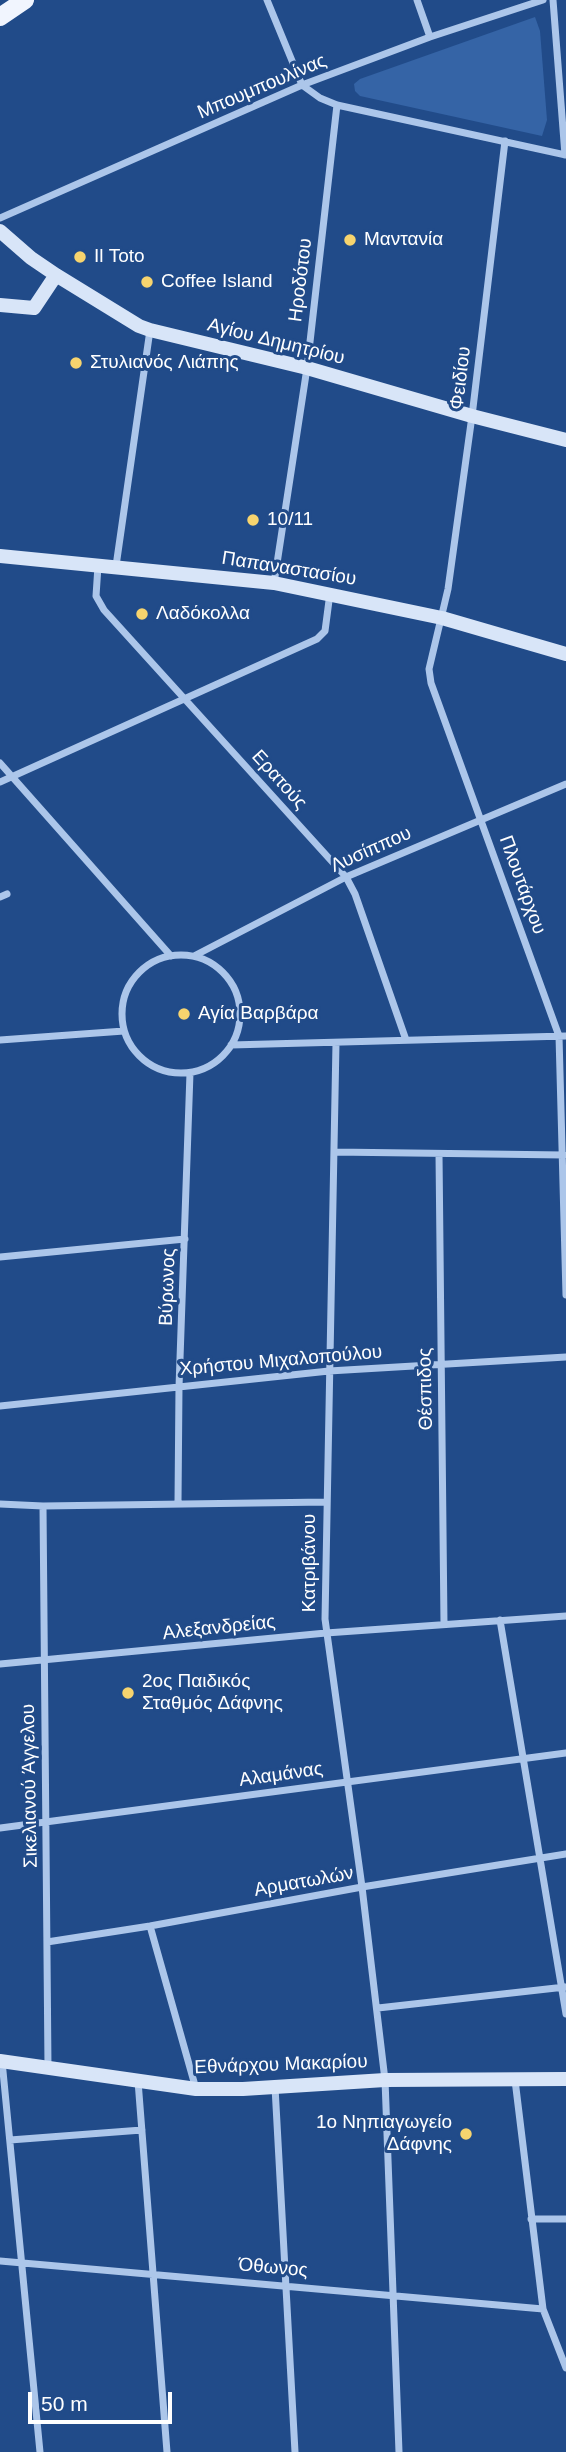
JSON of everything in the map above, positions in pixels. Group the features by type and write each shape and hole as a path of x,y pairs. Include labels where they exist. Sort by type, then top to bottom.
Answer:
{"main road":[{"path":"0,17 26,0"},
{"name":"Αγίου Δημητρίου","path":"0,231 31,258 139,326 307,368 566,440"},
{"path":"0,305 34,308 56,275"},
{"name":"Παπαναστασίου","path":"0,556 274,583 442,618 566,654"},
{"name":"Εθνάρχου Μακαρίου","path":"1,2061 196,2089 385,2080 566,2079"}],"street":[{"path":"267,0 302,85 320,98 337,105 565,155 552,0"},
{"path":"417,0 430,37"},
{"name":"Μπουμπουλίνας","path":"0,218 302,85 430,37 543,0"},
{"name":"Ηροδότου","path":"274,583 307,368 337,105"},
{"name":"Φειδίου","path":"442,618 472,416 506,141"},
{"path":"116,566 150,330"},
{"name":"Ερατούς","path":"97,565 96,596 104,610 346,877 355,894 406,1040"},
{"path":"0,782 317,639 325,631 330,593"},
{"name":"Πλουτάρχου","path":"442,618 429,669 431,683 563,1036 566,1295"},
{"path":"0,763 171,956"},
{"name":"Λυσίππου","path":"194,956 346,877 566,784"},
{"path":"171,956 194,956 210,963 225,975 235,990 240,1009 239,1028 232,1045 221,1058 206,1068 190,1073 173,1073 157,1068 143,1059 131,1046 124,1031 122,1011 127,992 137,975 152,962 171,956"},
{"path":"0,1040 124,1031"},
{"path":"232,1045 563,1036"},
{"name":"Κατριβάνου","path":"336,1043 326,1502 326,1633 378,2008 385,2080 399,2452"},
{"name":"Βύρωνος","path":"178,1502 179,1387 190,1073"},
{"path":"334,1152 564,1155"},
{"name":"Θέσπιδος","path":"439,1154 444,1624"},
{"path":"0,1256 185,1239"},
{"name":"Χρήστου Μιχαλοπούλου","path":"0,1406 329,1371 566,1357"},
{"path":"0,1504 43,1506 326,1502"},
{"name":"Σικελιανού Άγγελου","path":"43,1506 48,2067"},
{"name":"Αλεξανδρείας","path":"0,1664 326,1633 566,1616"},
{"path":"500,1620 564,1987 566,2014"},
{"name":"Αλαμάνας","path":"0,1828 566,1753"},
{"name":"Αρματωλών","path":"47,1942 566,1854"},
{"path":"150,1926 196,2089"},
{"path":"378,2008 564,1987"},
{"path":"1,2061 40,2452"},
{"path":"515,2080 542,2309 566,2368"},
{"path":"138,2081 167,2452"},
{"path":"275,2087 295,2452"},
{"path":"10,2140 142,2130"},
{"path":"531,2219 566,2220"},
{"name":"Όθωνος","path":"0,2261 542,2309"}],"shaded area":[{"path":"535,17 540,31 547,120 542,136 360,96 355,91 354,84 360,79"}],"place":[{"name":"Μαντανία","path":"350,240"},
{"name":"Il Toto","path":"80,257"},
{"name":"Coffee Island","path":"147,282"},
{"name":"Στυλιανός Λιάπης","path":"76,363"},
{"name":"10/11","path":"253,520"},
{"name":"Λαδόκολλα","path":"142,614"},
{"name":"Αγία Βαρβάρα","path":"184,1014"},
{"name":"2ος Παιδικός Σταθμός Δάφνης","path":"128,1693"},
{"name":"1ο Νηπιαγωγείο Δάφνης","path":"466,2134"}]}
